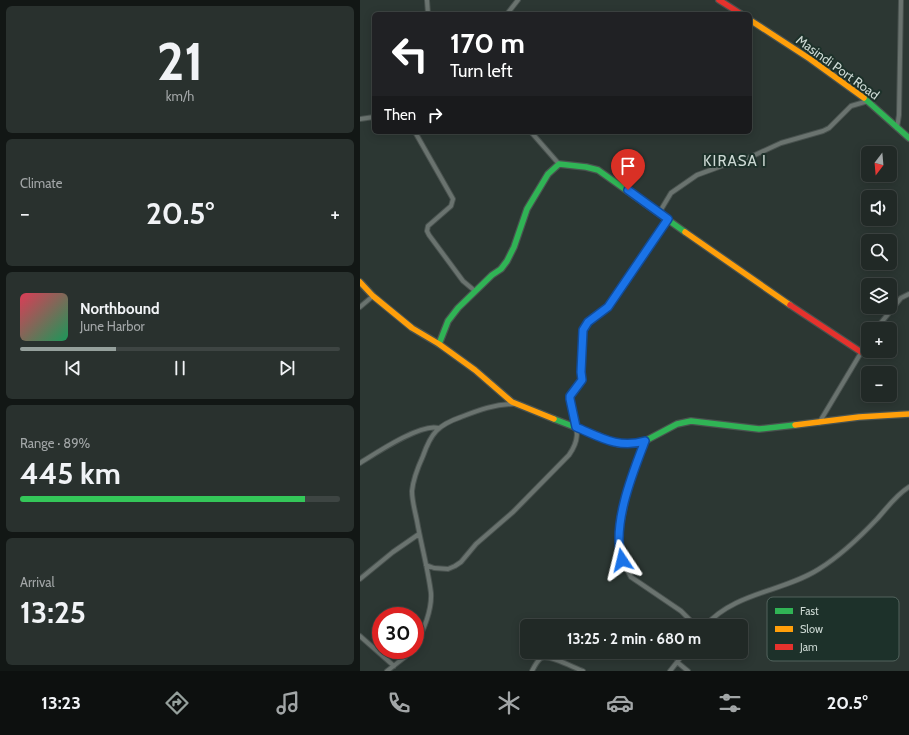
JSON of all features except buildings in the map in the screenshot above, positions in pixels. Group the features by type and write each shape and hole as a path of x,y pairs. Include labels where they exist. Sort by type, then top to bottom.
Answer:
{"street":[{"path":"427,0 428,12"},
{"path":"509,12 518,0"},
{"path":"719,0 738,12"},
{"path":"897,128 901,0"},
{"name":"Masindi Port Road","path":"752,21 810,59 868,101 909,138"},
{"path":"659,213 671,192 697,175 727,164 744,160 781,143 823,131 829,128 851,106 868,101"},
{"path":"360,119 372,117"},
{"path":"416,134 452,199 451,206 428,226 427,231 429,236 463,281 475,291"},
{"path":"533,134 559,164 586,166 598,170 737,269 861,352 819,423"},
{"path":"439,344 448,321 458,308 508,261 527,209 548,174 559,164"},
{"path":"426,565 434,568 448,569 461,562 476,544 513,512 569,455 577,439 570,396 582,380 583,330 588,322 608,307 668,219"},
{"path":"360,282 373,296 412,328 439,344 475,370 508,399 517,404 619,444 636,444 645,441 677,424 691,421 759,429 859,417 909,414"},
{"path":"882,322 902,298 909,294"},
{"path":"360,307 373,296"},
{"path":"424,625 431,601 431,593 413,500 414,484 426,448 432,435 438,428 450,421 488,407 502,404 517,404"},
{"path":"360,463 419,430 438,428"},
{"path":"645,441 629,486 619,536 619,550 631,577 681,611 689,619"},
{"path":"714,619 732,604 809,575 832,561 909,487"},
{"path":"360,579 419,534"},
{"path":"360,636 394,666"},
{"path":"532,671 540,659 546,657 583,671"},
{"path":"387,671 403,659"},
{"path":"670,671 679,659"},
{"path":"677,662 688,671"}],"traffic: fast":[{"path":"864,98 909,138"},
{"path":"439,344 448,321 458,308 492,275 501,269 507,261 514,247 527,209 548,174 559,164 598,170 685,232"},
{"path":"554,419 619,444 636,444 645,441 677,424 691,421 759,429 795,425"}],"traffic: slow":[{"path":"752,21 810,59 864,98"},
{"path":"685,232 790,305"},
{"path":"360,282 373,296 412,328 439,344 475,370 512,402 554,419"},
{"path":"795,425 859,417 909,414"}],"traffic: jam":[{"path":"719,0 738,12"},
{"path":"790,305 861,352"}],"district":[{"name":"KIRASA I","path":"735,161"}],"route":[{"path":"622,560 618,542 624,508 632,474 645,441 636,444 619,444 576,427 570,396 582,380 583,330 588,322 608,307 668,219 628,190"}]}
